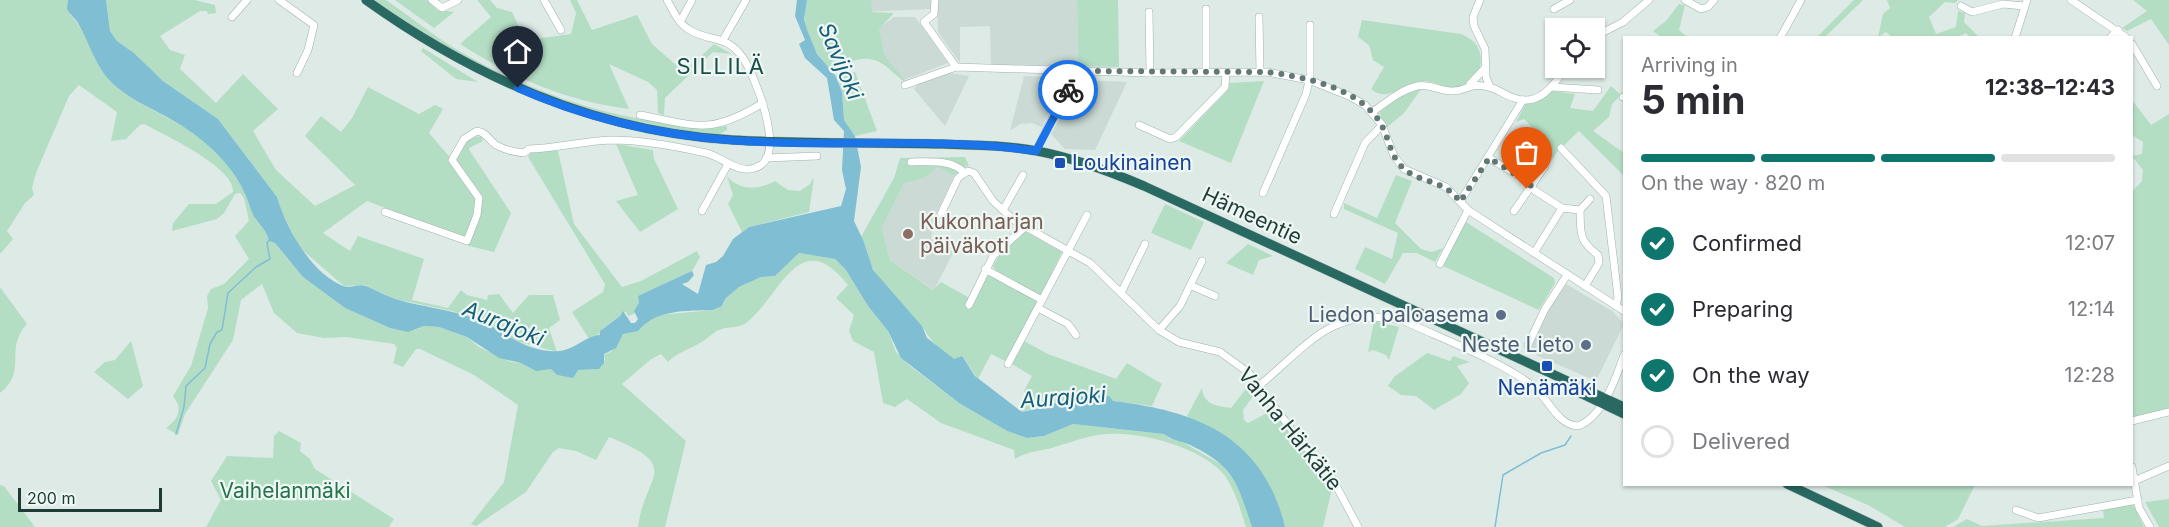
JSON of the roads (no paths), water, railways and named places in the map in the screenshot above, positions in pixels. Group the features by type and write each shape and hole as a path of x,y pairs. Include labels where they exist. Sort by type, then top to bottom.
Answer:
{"highway":[{"name":"Hämeentie","path":"366,0 461,61 556,104 615,121 677,134 768,141 987,146 1036,151 1096,166 1144,186 1497,350 1603,401 1623,413"},
{"name":"Hämeentie","path":"1603,401 1623,407"},
{"path":"1791,486 1878,527"}],"street":[{"path":"232,17 247,0"},
{"path":"279,0 314,25 308,50 297,73"},
{"path":"434,3 446,8 458,0"},
{"path":"544,0 561,30"},
{"path":"385,212 467,241 477,215 479,198 452,160 455,150 464,139 477,130 484,132 499,146 510,152 524,153 530,149 610,140 711,154 728,164 744,169 760,165 765,158 768,141 763,103 744,61 731,44 690,31 681,22 667,0"},
{"path":"681,22 692,0"},
{"path":"723,40 746,0"},
{"path":"935,0 933,14 924,22 956,67"},
{"path":"1480,0 1473,17 1485,50 1485,68 1490,87"},
{"path":"1554,9 1570,0"},
{"path":"1605,31 1623,22 1649,0"},
{"path":"1685,0 1701,9 1708,7 1714,0"},
{"path":"1780,36 1801,0"},
{"path":"2071,0 2125,36"},
{"path":"1961,6 1971,12 2003,4 2026,3 2016,36"},
{"path":"1206,9 1206,73"},
{"path":"1149,12 1150,73"},
{"path":"1259,17 1260,72"},
{"path":"1263,193 1306,94 1309,80 1310,25"},
{"path":"2112,36 2118,30"},
{"path":"2133,46 2157,86"},
{"path":"905,85 956,67 1150,73 1260,72 1309,80 1349,96 1372,112 1382,125 1394,156 1404,170 1439,183 1454,193 1468,210 1623,310"},
{"path":"1372,112 1412,87 1426,85 1456,91 1470,84 1485,68"},
{"path":"1036,151 1075,71"},
{"path":"1139,125 1170,139 1176,137 1224,87 1227,73"},
{"path":"1470,84 1490,87 1523,100 1540,96 1552,87 1558,78"},
{"path":"1552,87 1598,90"},
{"path":"1460,202 1523,100"},
{"path":"640,115 712,126 737,118 763,103"},
{"path":"1334,214 1365,143 1382,125"},
{"path":"1561,148 1606,196 1618,297 1616,306"},
{"path":"765,158 817,156"},
{"path":"1489,158 1528,182 1562,208 1580,210"},
{"path":"911,162 945,163 957,166 965,172 958,178 941,214"},
{"path":"702,211 728,164"},
{"path":"1514,211 1545,166"},
{"name":"Vanha Härkätie","path":"965,172 974,173 993,201 1003,210 1025,226 1090,263 1122,291 1159,330 1179,342 1228,357 1260,386 1297,437 1331,476 1358,527"},
{"path":"1003,210 1023,175"},
{"path":"1585,286 1599,263 1598,255 1584,244 1581,238 1580,210 1590,199"},
{"path":"1534,253 1562,208"},
{"path":"1440,264 1468,210"},
{"path":"1008,364 1087,215"},
{"path":"969,305 985,269 999,249 1025,226"},
{"path":"1122,291 1144,244"},
{"path":"1159,330 1192,286 1202,261"},
{"path":"985,269 1042,300"},
{"path":"1528,345 1545,309 1567,275"},
{"path":"1192,286 1215,296"},
{"path":"1038,308 1068,324 1076,335"},
{"path":"1260,386 1326,328 1351,318 1382,316 1402,320 1511,372 1537,389 1569,424 1578,426 1586,422 1603,401 1623,357"},
{"path":"2133,421 2169,412"},
{"path":"2134,481 2169,466"},
{"path":"2133,474 2138,504 2150,527"},
{"path":"2016,510 2038,518 2138,504"}],"water":[{"path":"68,0 106,0 110,31 117,41 134,53 163,81 218,119 277,197 301,248 320,271 331,280 349,287 363,285 395,299 470,317 527,346 557,351 571,348 588,338 600,335 600,331 620,316 623,311 631,323 635,323 638,319 634,311 639,303 638,296 692,271 694,275 688,282 682,284 698,294 706,265 716,262 723,256 733,239 749,227 841,206 846,189 842,170 844,131 834,120 827,78 805,58 799,44 805,40 795,16 797,0 807,0 804,19 807,30 817,54 835,75 842,92 844,120 855,136 861,167 854,221 873,270 922,326 927,338 954,359 962,356 975,376 1022,412 1076,398 1098,395 1109,396 1113,401 1172,412 1199,421 1222,434 1243,450 1261,470 1275,496 1285,527 1252,527 1239,489 1227,471 1208,455 1164,434 1073,424 1044,436 1027,438 1007,431 959,403 901,358 888,331 868,306 846,270 835,259 799,253 775,276 761,277 739,287 726,298 722,306 713,310 663,315 645,324 638,331 623,334 616,348 604,354 604,363 599,369 578,370 573,378 557,375 551,369 536,371 521,363 499,358 467,337 439,327 424,326 408,332 390,328 345,308 303,277 275,243 269,241 253,214 238,181 218,155 181,125 131,98 112,83 101,69 78,23 67,9"}],"waterway":[{"path":"176,434 184,407 186,386 205,368 210,344 217,332 222,330 228,293 256,267 270,259 267,243 270,239"},
{"path":"1495,527 1503,475 1541,453 1565,445 1571,436"}],"place":[{"name":"Loukinainen","path":"1060,163"},
{"name":"Kukonharjan päiväkoti","path":"908,234"},
{"name":"Liedon paloasema","path":"1501,315"},
{"name":"Neste Lieto","path":"1586,345"},
{"name":"Nenämäki","path":"1547,366"}],"district":[{"name":"SILLILÄ","path":"721,66"}],"water label":[{"name":"Savijoki","path":"841,61"},
{"name":"Aurajoki","path":"504,323"},
{"name":"Aurajoki","path":"1063,397"}],"park label":[{"name":"Vaihelanmäki","path":"285,491"}]}
